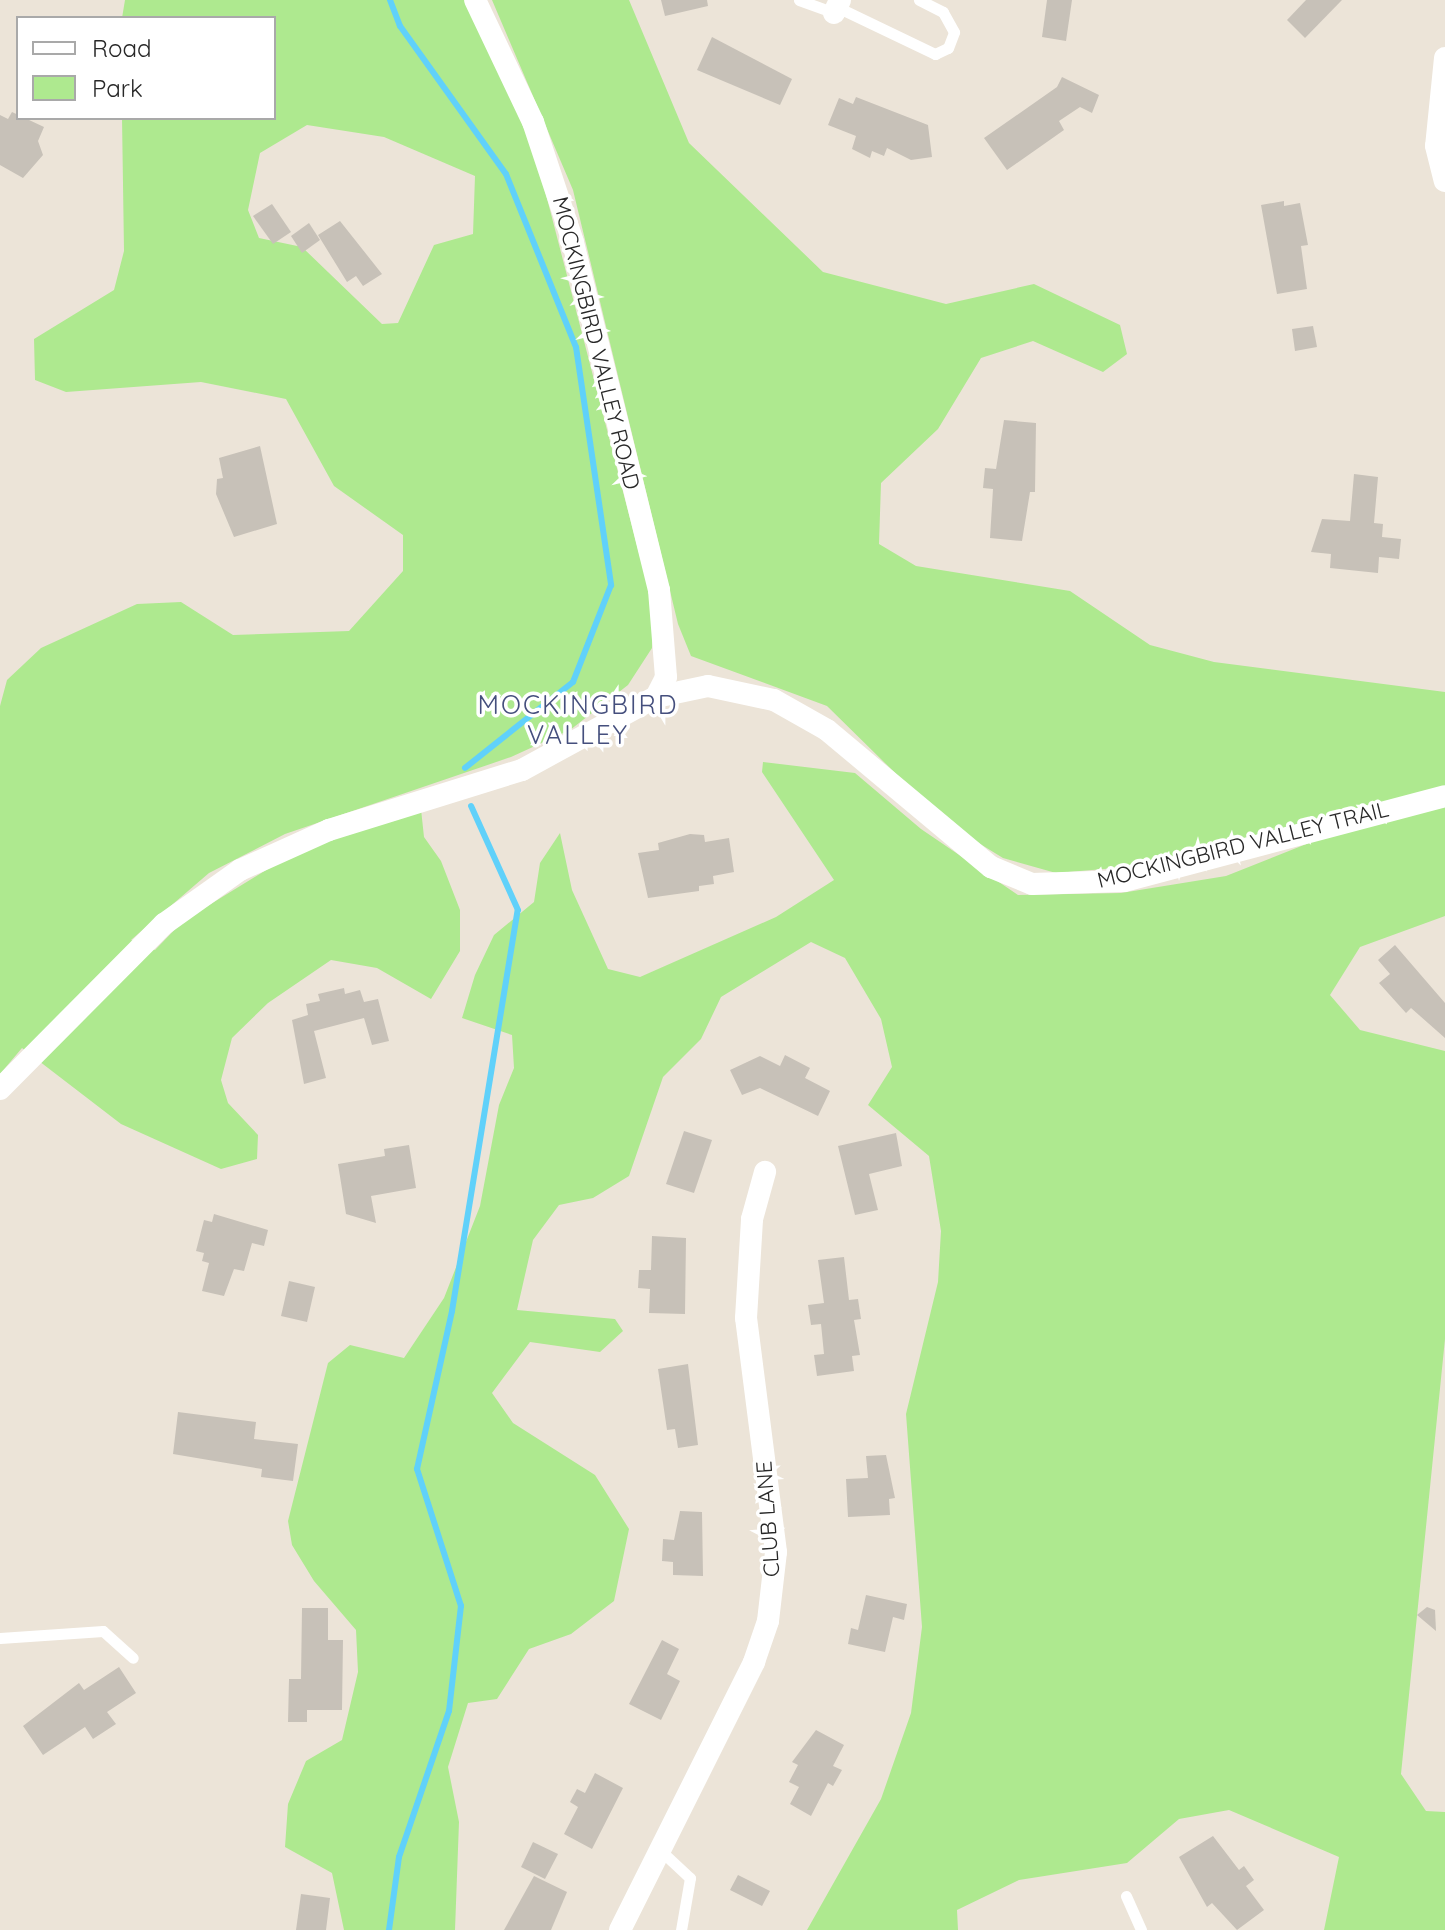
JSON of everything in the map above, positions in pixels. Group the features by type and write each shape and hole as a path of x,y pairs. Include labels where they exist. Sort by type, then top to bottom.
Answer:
{"street":[{"name":"MOCKINGBIRD VALLEY ROAD","path":"475,0 533,122 573,242 659,590 668,662 656,697"},
{"path":"1445,58 1436,146 1445,181"},
{"name":"MOCKINGBIRD VALLEY TRAIL","path":"656,697 708,686 745,690 809,718 991,867 1019,880 1056,887 1124,881 1445,796"},
{"path":"0,1089 164,924 240,870 329,830 522,770 656,697"},
{"name":"CLUB LANE","path":"620,1930 754,1662 774,1583 769,1491 746,1318 752,1219 765,1172"}],"lane":[{"path":"799,0 837,7 935,54 948,48 954,32 943,12 919,0"},
{"path":"0,1638 103,1631 133,1658"},
{"path":"660,1850 690,1878 681,1930"},
{"path":"1126,1896 1141,1930"}],"green space":[{"path":"125,0 468,0 520,114 543,183 654,611 652,648 628,685 570,730 511,757 285,834 209,873 131,940 155,950 183,921 302,848 421,809 424,837 441,861 460,910 460,951 431,999 377,968 331,960 268,1003 232,1038 221,1080 228,1103 258,1135 257,1159 221,1169 121,1124 22,1048 0,1074 0,706 7,680 41,648 137,604 181,602 233,635 349,631 403,571 403,535 334,486 286,399 201,382 66,392 35,380 34,339 114,290 124,251 122,120 276,120 276,16 122,16","holes":["307,125 384,137 475,176 473,234 434,245 398,323 382,324 302,247 259,238 248,210 260,153"]},
{"path":"492,0 629,0 689,143 823,272 946,304 1034,284 1120,325 1127,354 1103,372 1033,341 981,358 938,429 881,483 879,544 916,566 1070,591 1150,645 1214,662 1445,692 1445,786 1140,866 1056,873 1003,858 946,823 827,706 691,656 678,624 573,190"},
{"path":"763,762 855,773 921,829 1018,895 1121,893 1226,876 1334,833 1445,807 1445,916 1360,947 1330,995 1360,1030 1445,1051 1445,1339 1401,1774 1426,1811 1445,1812 1445,1930 1324,1930 1339,1857 1229,1810 1179,1819 1127,1863 1019,1880 957,1910 958,1930 807,1930 881,1799 911,1713 922,1627 906,1414 938,1282 941,1231 929,1156 868,1105 892,1067 881,1019 845,958 811,942 721,997 701,1039 663,1077 629,1176 593,1198 559,1205 533,1240 517,1310 615,1319 623,1331 600,1352 530,1342 492,1393 513,1423 595,1475 629,1529 614,1601 571,1634 529,1649 497,1699 468,1703 448,1767 459,1822 455,1930 344,1930 332,1873 285,1847 288,1804 306,1761 342,1740 358,1672 356,1630 314,1581 292,1545 288,1521 328,1363 350,1345 404,1358 444,1298 480,1206 499,1105 514,1068 512,1035 462,1018 475,975 494,935 534,902 540,863 560,833 572,890 608,969 640,977 776,917 834,880 762,772"}],"building":[{"path":"661,0 707,0 708,6 665,16"},
{"path":"1047,0 1072,0 1066,41 1042,37"},
{"path":"1306,0 1342,0 1305,38 1287,20"},
{"path":"712,37 792,79 780,105 697,70"},
{"path":"1062,77 1099,95 1092,113 1080,107 1059,121 1064,130 1007,170 984,138 1057,87"},
{"path":"856,97 928,125 932,157 911,160 887,148 884,156 872,151 870,158 852,149 856,136 828,125 839,98 853,104"},
{"path":"12,112 16,114 16,120 29,120 44,127 38,141 43,155 23,178 0,165 0,115 8,119"},
{"path":"1284,201 1284,206 1300,203 1308,245 1301,246 1307,289 1277,294 1261,205"},
{"path":"272,204 291,232 273,244 253,216"},
{"path":"340,221 382,274 363,286 356,276 347,282 318,235"},
{"path":"309,223 320,240 302,253 291,236"},
{"path":"1313,326 1317,347 1295,351 1292,329"},
{"path":"1004,420 1036,423 1035,492 1030,492 1022,541 990,538 993,489 983,488 985,468 996,469"},
{"path":"260,446 277,524 234,537 216,494 217,479 223,478 219,458"},
{"path":"1354,474 1378,477 1374,523 1383,524 1382,537 1401,539 1399,559 1379,557 1378,573 1330,568 1331,554 1311,552 1322,519 1350,521"},
{"path":"690,834 704,835 705,842 729,838 734,872 713,876 714,884 699,886 699,891 648,898 638,853 659,850 658,843"},
{"path":"1395,945 1445,1003 1445,1038 1411,1008 1406,1013 1379,983 1390,974 1378,960"},
{"path":"344,988 345,994 360,990 364,1002 378,999 389,1041 372,1045 364,1018 314,1031 326,1078 304,1084 292,1020 308,1015 306,1004 320,1001 318,994"},
{"path":"785,1055 810,1068 805,1078 830,1091 818,1116 760,1088 742,1095 730,1070 760,1056 780,1066"},
{"path":"684,1131 712,1140 694,1193 666,1184"},
{"path":"896,1133 902,1166 869,1174 878,1210 855,1215 838,1146"},
{"path":"409,1145 416,1188 371,1196 376,1223 346,1214 338,1164 385,1156 384,1149"},
{"path":"214,1214 268,1230 264,1246 252,1243 244,1271 234,1269 224,1296 202,1291 209,1263 202,1261 204,1253 196,1251 204,1220 212,1222"},
{"path":"652,1236 686,1238 685,1314 649,1313 650,1289 638,1288 639,1270 651,1270"},
{"path":"844,1257 849,1300 858,1299 861,1319 854,1320 860,1355 852,1356 854,1371 817,1376 814,1355 824,1354 821,1324 811,1325 808,1305 824,1303 818,1260"},
{"path":"289,1281 315,1287 307,1322 281,1316"},
{"path":"688,1364 698,1445 678,1448 675,1429 667,1430 658,1369"},
{"path":"178,1412 256,1422 254,1439 298,1444 293,1481 261,1477 262,1469 173,1454"},
{"path":"886,1455 895,1498 889,1499 890,1515 848,1517 846,1479 868,1478 866,1456"},
{"path":"680,1511 702,1512 703,1576 673,1575 673,1562 662,1561 663,1539 674,1540"},
{"path":"866,1595 907,1604 904,1620 893,1617 885,1652 848,1644 851,1628 858,1630"},
{"path":"1427,1607 1435,1610 1436,1631 1417,1615"},
{"path":"302,1608 328,1608 328,1640 343,1640 342,1710 307,1710 307,1722 288,1722 289,1679 301,1679"},
{"path":"662,1640 679,1649 667,1674 680,1681 661,1720 629,1704"},
{"path":"119,1667 136,1693 107,1712 116,1724 93,1739 85,1727 43,1755 23,1726 79,1683 84,1690"},
{"path":"816,1730 844,1745 833,1766 842,1770 833,1786 828,1783 811,1816 790,1804 799,1787 789,1782 798,1765 792,1762"},
{"path":"595,1773 623,1788 592,1849 564,1834 578,1807 570,1802 577,1789 585,1793"},
{"path":"1213,1836 1239,1870 1244,1866 1254,1880 1246,1886 1264,1910 1237,1930 1212,1903 1207,1907 1179,1857"},
{"path":"533,1842 558,1854 545,1879 521,1867"},
{"path":"738,1875 770,1891 762,1906 730,1890"},
{"path":"534,1876 567,1892 551,1930 504,1930"},
{"path":"301,1894 330,1898 326,1930 296,1930"}],"waterway":[{"path":"390,0 400,26 506,174 576,347 611,585 573,682 465,768"},
{"path":"389,1930 399,1857 449,1711 461,1606 417,1469 452,1311 518,910 471,806"}],"district":[{"name":"MOCKINGBIRD VALLEY","path":"578,720"}]}
